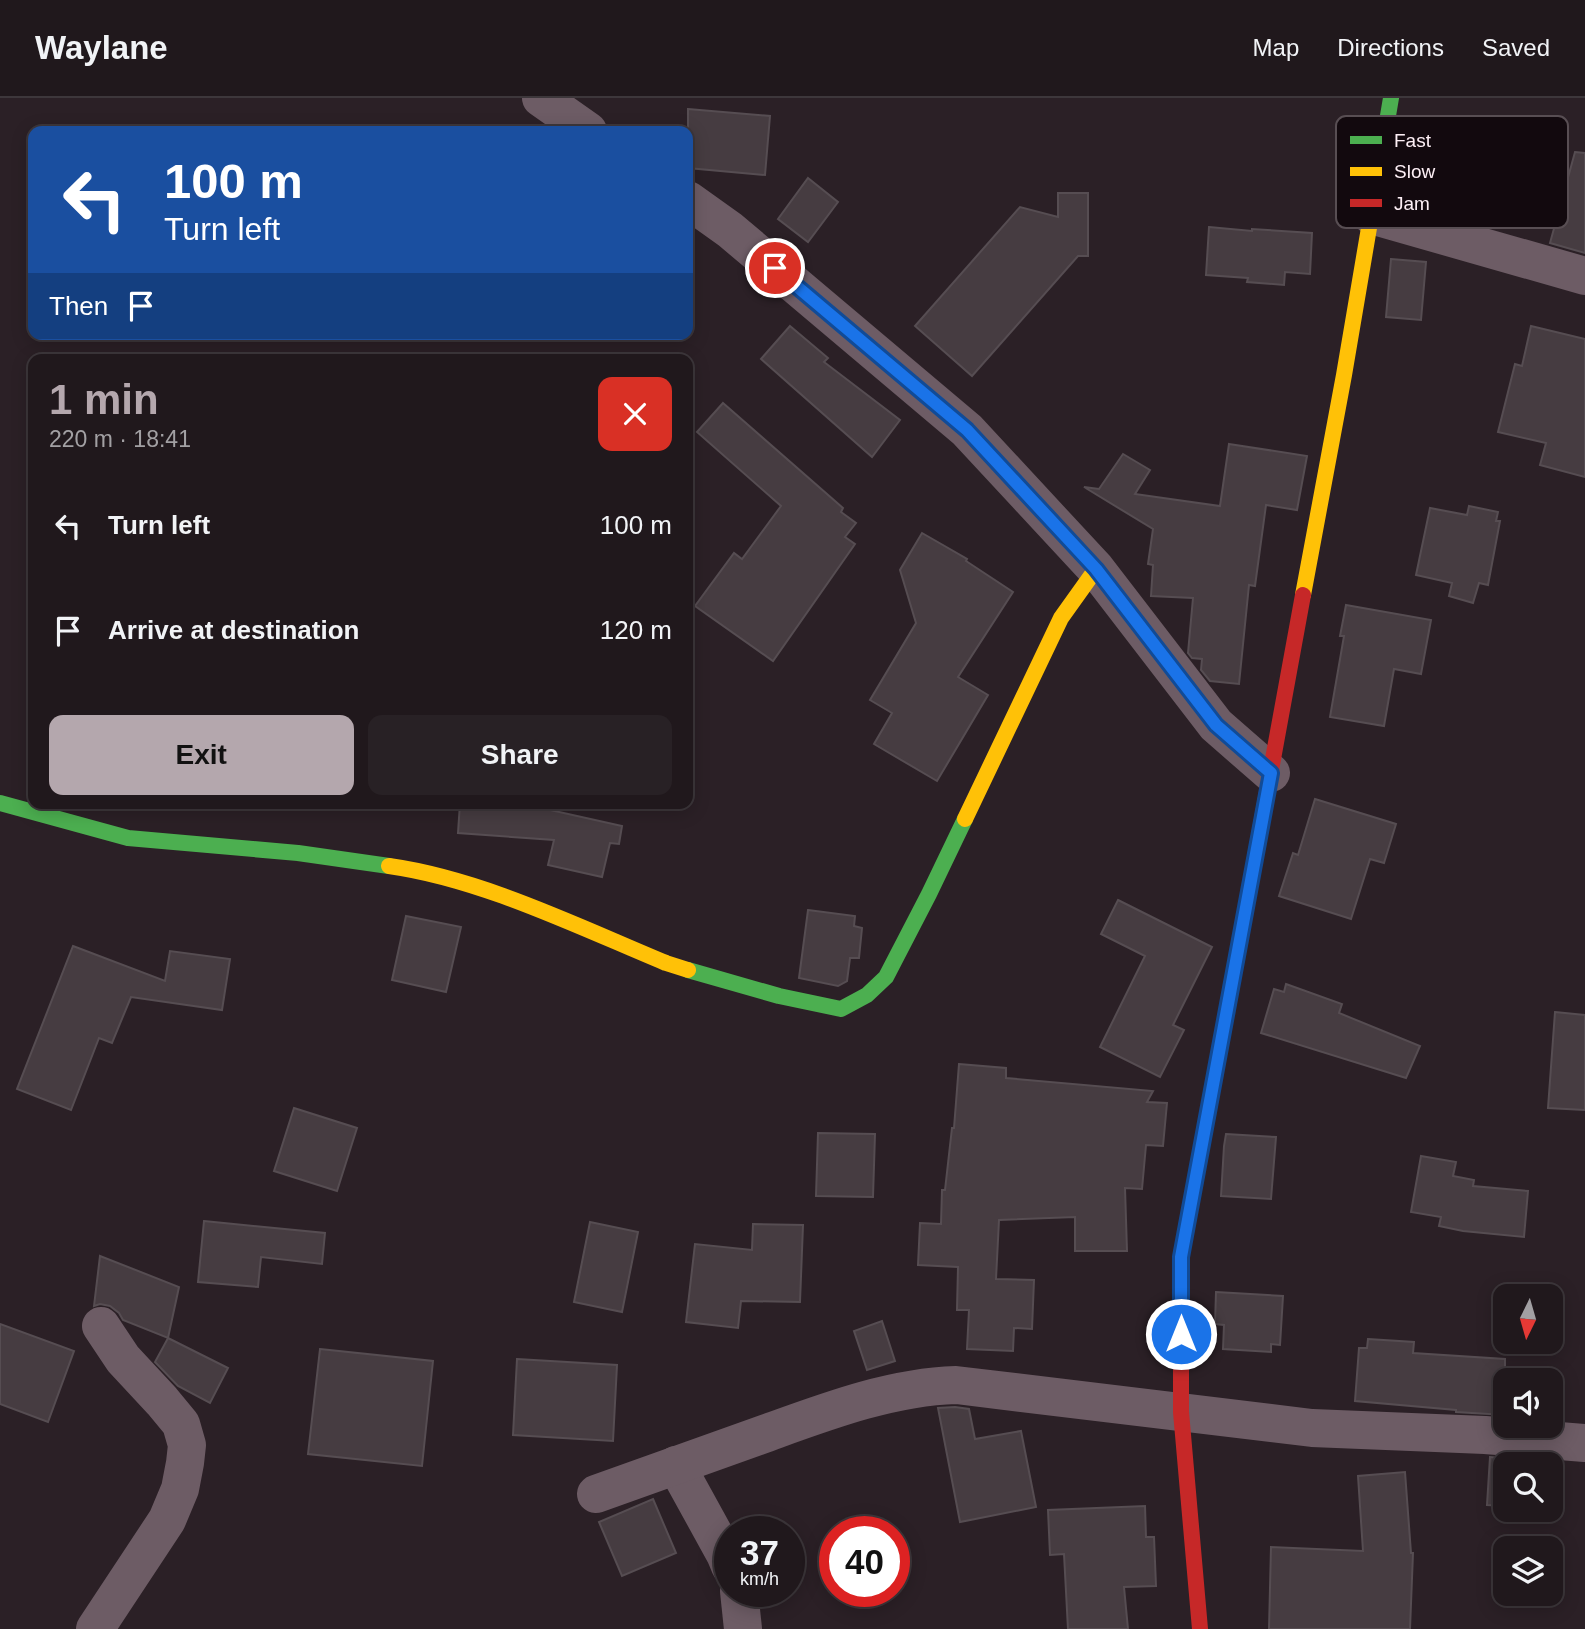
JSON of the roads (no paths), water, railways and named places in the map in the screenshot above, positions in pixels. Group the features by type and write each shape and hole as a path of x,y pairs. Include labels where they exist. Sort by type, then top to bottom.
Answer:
{"street":[{"path":"541,98 581,126"},
{"path":"1388,116 1391,98"},
{"path":"693,204 730,230 967,430 1096,569 1216,725 1271,773"},
{"path":"1200,1629 1181,1412 1181,1257 1369,228"},
{"path":"1417,228 1585,276"},
{"path":"0,803 128,838 298,853 412,869 468,884 528,906 666,963 779,996 841,1009 867,995 886,978 1061,618 1096,569"},
{"path":"94,1629 167,1520 180,1489 187,1445 181,1424 123,1359 101,1326"},
{"path":"596,1494 799,1421 912,1389 936,1385 956,1385 1312,1428 1485,1435 1585,1443"},
{"path":"676,1465 714,1534"},
{"path":"741,1607 743,1629"}]}
